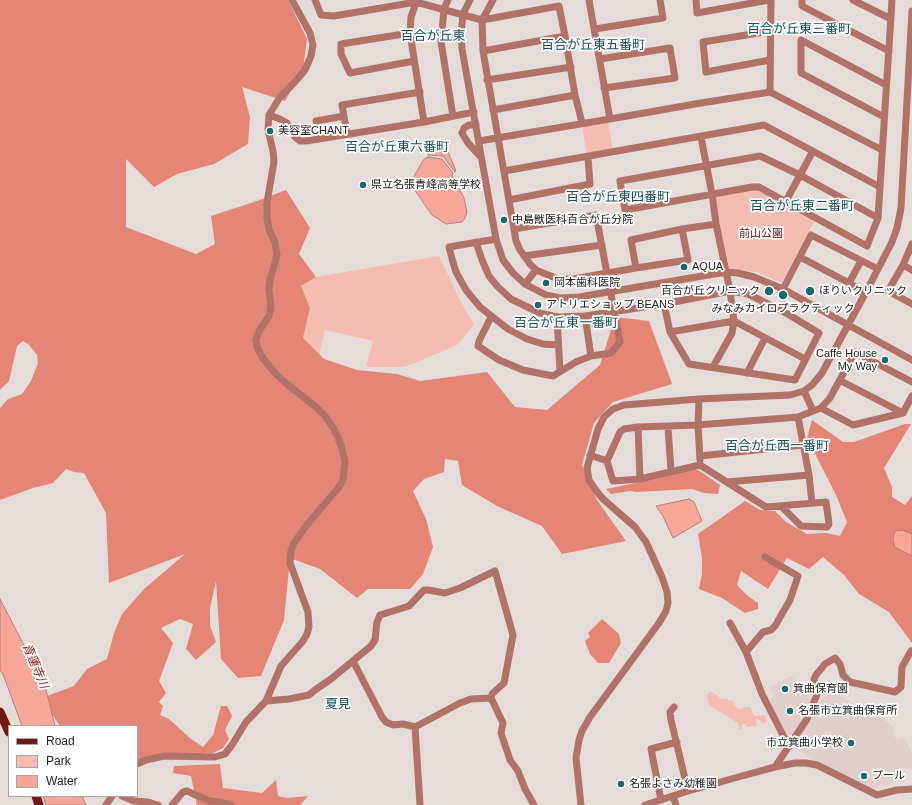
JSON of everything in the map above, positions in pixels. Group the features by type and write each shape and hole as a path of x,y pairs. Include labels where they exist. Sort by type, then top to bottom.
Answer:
{"main road":[{"path":"0,712 8,730"}],"street":[{"path":"138,764 164,756 215,757 225,754 232,746 246,722 266,701 282,666 303,641 309,627 308,612 290,564 291,550 294,543 312,518 339,487 343,480 345,461 341,445 334,429 325,416 315,406 276,374 262,357 257,347 256,340 269,316 271,308 269,289 270,280 277,255 275,243 267,218 267,202 274,162 268,130 269,115 280,97 305,70 311,56 313,45 310,33 292,0"},
{"path":"314,0 322,15 334,16 416,1 482,20 559,6 575,94 582,123"},
{"path":"448,0 444,9 441,42 453,116"},
{"path":"470,0 463,14 461,34 462,49 496,239 503,260 513,273 525,284 546,295 560,298 579,297 726,272 754,276 783,289 829,317 848,325 912,360"},
{"path":"493,0 482,20 483,51 516,240 524,256 536,270 558,279 573,279 688,260 682,229"},
{"path":"591,0 610,119"},
{"path":"595,30 664,18 660,0"},
{"path":"696,0 697,13 770,0 770,92"},
{"path":"802,0 802,6 889,51"},
{"path":"853,0 891,19"},
{"path":"878,218 800,175 760,156 620,181 625,210 759,187 867,246 878,218 892,0"},
{"path":"416,1 411,17 410,33 424,122"},
{"path":"581,805 576,758 582,731 590,717 659,623 666,611 668,603 662,577 646,542 635,527 598,493 589,480 587,468 598,429 604,417 613,409 624,405 700,399 790,395 804,391 812,386 822,373 878,269 897,228 901,208 909,133 912,11"},
{"path":"770,60 706,72 703,42 771,31"},
{"path":"410,33 341,44 341,54 350,73 414,61"},
{"path":"483,51 565,36"},
{"path":"884,117 800,73 801,40 886,84"},
{"path":"600,59 670,48 675,78 604,88"},
{"path":"488,80 570,67"},
{"path":"347,134 342,105 420,92"},
{"path":"479,141 770,92 882,150"},
{"path":"493,110 575,94"},
{"path":"269,115 286,123 295,137 300,141 306,141 424,122 474,112"},
{"path":"316,121 344,116"},
{"path":"476,125 469,125 464,128 462,133 468,144 482,157"},
{"path":"504,171 764,125 880,187"},
{"path":"701,136 716,224 730,291 734,321 732,332 713,367"},
{"path":"786,202 812,151"},
{"path":"509,200 590,184 588,157"},
{"path":"491,317 478,346 499,360 523,370 553,376 576,362 591,356 611,352 620,342 596,215 514,229"},
{"path":"636,268 631,240 682,229 716,224"},
{"path":"783,289 811,235 878,269"},
{"path":"496,239 450,247 456,272 466,290 480,307 508,329 527,339 543,344 558,345"},
{"path":"476,242 488,276 511,299 540,314 558,317 585,316 664,304 730,291 748,294 819,332 794,380 689,364 670,332 664,304"},
{"path":"912,244 903,265 888,291 912,304"},
{"path":"524,256 602,245"},
{"path":"800,257 866,292"},
{"path":"849,283 861,261"},
{"path":"903,265 912,270"},
{"path":"525,284 536,270"},
{"path":"585,316 591,356"},
{"path":"558,317 560,371"},
{"path":"670,332 734,321 805,359"},
{"path":"747,373 765,338"},
{"path":"782,506 801,526 827,527 829,524 826,502 766,507 700,465 640,479 613,481 607,461 620,432 624,429 798,418 821,408 830,398 855,352 912,382"},
{"path":"840,381 903,413"},
{"path":"804,391 813,411"},
{"path":"821,408 853,425 903,413 912,396"},
{"path":"700,399 698,425 700,465"},
{"path":"798,418 809,475 812,503"},
{"path":"638,427 640,479"},
{"path":"668,427 671,471"},
{"path":"700,456 803,445"},
{"path":"590,455 607,461"},
{"path":"726,482 809,475"},
{"path":"746,652 763,632 771,630 775,626 790,600 798,576 766,557"},
{"path":"266,701 289,699 309,694 330,680 371,646 375,640 377,622 380,615 410,606 424,590 446,593 495,571 513,635 504,683 492,694 491,698 503,723 501,733 510,760 518,771 534,805"},
{"path":"730,623 746,652 762,694 789,747"},
{"path":"776,766 807,719 818,692 814,679 816,675 831,660 835,658 840,664 843,675 850,682 895,692 901,687 902,667 911,651 912,652"},
{"path":"353,661 382,717 386,722 393,725 403,724 415,727 460,703 479,698 491,698"},
{"path":"674,707 670,712 688,791"},
{"path":"415,727 420,805"},
{"path":"661,800 651,749 677,742"},
{"path":"645,805 776,766 795,763 817,765 876,795 897,790 912,789"},
{"path":"172,805 183,792 187,791 209,801 231,805"},
{"path":"673,796 676,805"},
{"path":"124,797 134,801 148,802 158,805"}],"shaded area":[{"path":"0,0 288,0 307,39 303,69 285,101 242,87 250,117 248,144 214,164 177,174 154,187 126,159 126,227 196,254 215,244 211,216 286,190 310,228 299,254 316,277 301,286 310,308 303,338 324,359 357,370 397,374 420,381 487,372 515,407 547,410 600,365 615,317 649,321 672,384 613,402 594,423 582,465 597,500 626,541 562,554 542,526 497,506 462,485 458,461 445,459 444,472 424,479 413,491 426,519 433,547 423,574 410,589 368,589 357,598 320,569 290,558 284,620 261,676 238,678 221,659 216,581 210,608 210,626 216,642 196,660 186,649 193,624 180,619 161,628 173,643 159,681 166,693 159,702 163,706 160,715 169,719 191,739 203,747 213,735 221,706 227,706 232,716 225,730 229,739 223,748 213,753 164,756 138,762 138,725 59,725 52,714 47,696 74,686 87,669 107,659 114,633 122,614 144,589 185,554 109,583 106,513 84,473 66,469 53,483 33,488 0,500 0,408 8,399 22,394 31,381 38,363 37,355 29,345 23,341 17,346 9,381 0,390"},
{"path":"812,420 843,442 854,442 905,424 911,424 884,468 892,487 892,497 905,505 912,496 912,643 889,612 859,594 844,575 823,557 809,569 787,558 768,589 741,571 737,585 758,603 758,609 745,613 722,598 699,589 702,574 702,558 698,534 745,501 760,510 775,511 786,522 807,534 826,533 840,536 847,522 836,495 807,438"},
{"path":"688,470 698,470 720,485 718,494 704,493 692,489 637,492 630,491 611,494 606,489 660,478"},
{"path":"602,619 619,634 621,643 609,663 598,663 590,654 585,641 590,637 588,633"},
{"name":"名張市立箕曲保育所","path":"791,676 813,700 803,721 789,743 767,701 774,697 770,687"},
{"name":"市立箕曲小学校","path":"832,690 867,714 875,713 893,726 894,737 898,739 904,737 912,753 912,769 902,767 891,784 871,789 814,761 793,746 815,706"},
{"path":"220,764 223,788 262,793 276,780 278,796 287,798 308,796 300,805 197,805 191,776 173,773 174,766"}],"green space":[{"path":"608,121 613,150 587,155 582,125"},
{"name":"前山公園","path":"758,189 815,220 781,283 757,272 727,269 714,196"},
{"path":"439,256 474,325 457,345 405,367 366,367 373,341 325,330 319,355 303,338 310,308 301,286 316,277"},
{"path":"710,691 721,699 727,698 729,701 732,700 738,709 750,707 754,716 764,715 767,721 763,724 760,720 756,719 757,726 746,727 746,724 742,724 742,729 739,729 738,723 709,705 707,696"}],"water":[{"path":"443,140 456,171 455,172 443,156 428,155 427,149 419,145"},
{"path":"429,157 442,159 453,173 452,175 464,198 467,212 462,222 446,224 432,215 414,189 413,178 424,159"},
{"path":"689,499 694,502 702,521 673,538 663,516 656,506"},
{"path":"903,530 912,534 912,555 895,547 893,539 895,531"},
{"path":"0,599 45,686 55,725 22,725 3,674 0,670"},
{"path":"43,797 82,797 86,805 46,805"}],"place":[{"name":"美容室CHANT","path":"270,131"},
{"name":"県立名張青峰高等学校","path":"363,185"},
{"name":"中島獣医科百合が丘分院","path":"504,220"},
{"name":"AQUA","path":"684,267"},
{"name":"岡本歯科医院","path":"546,283"},
{"name":"百合が丘クリニック","path":"769,291"},
{"name":"ほりいクリニック","path":"810,291"},
{"name":"みなみカイロプラクティック","path":"783,295"},
{"name":"アトリエショップ BEANS","path":"538,305"},
{"name":"Caffe House My Way","path":"885,360"},
{"name":"箕曲保育園","path":"785,689"},
{"name":"名張市立箕曲保育所","path":"790,711"},
{"name":"市立箕曲小学校","path":"851,743"},
{"name":"プール","path":"864,776"},
{"name":"名張よさみ幼稚園","path":"621,784"}],"district":[{"name":"百合が丘東三番町","path":"799,29"},
{"name":"百合が丘東","path":"433,36"},
{"name":"百合が丘東五番町","path":"593,45"},
{"name":"百合が丘東六番町","path":"397,147"},
{"name":"百合が丘東四番町","path":"618,197"},
{"name":"百合が丘東二番町","path":"802,206"},
{"name":"百合が丘東一番町","path":"566,323"},
{"name":"百合が丘西一番町","path":"777,446"},
{"name":"夏見","path":"338,704"}],"water label":[{"name":"青蓮寺川","path":"35,666"}]}
